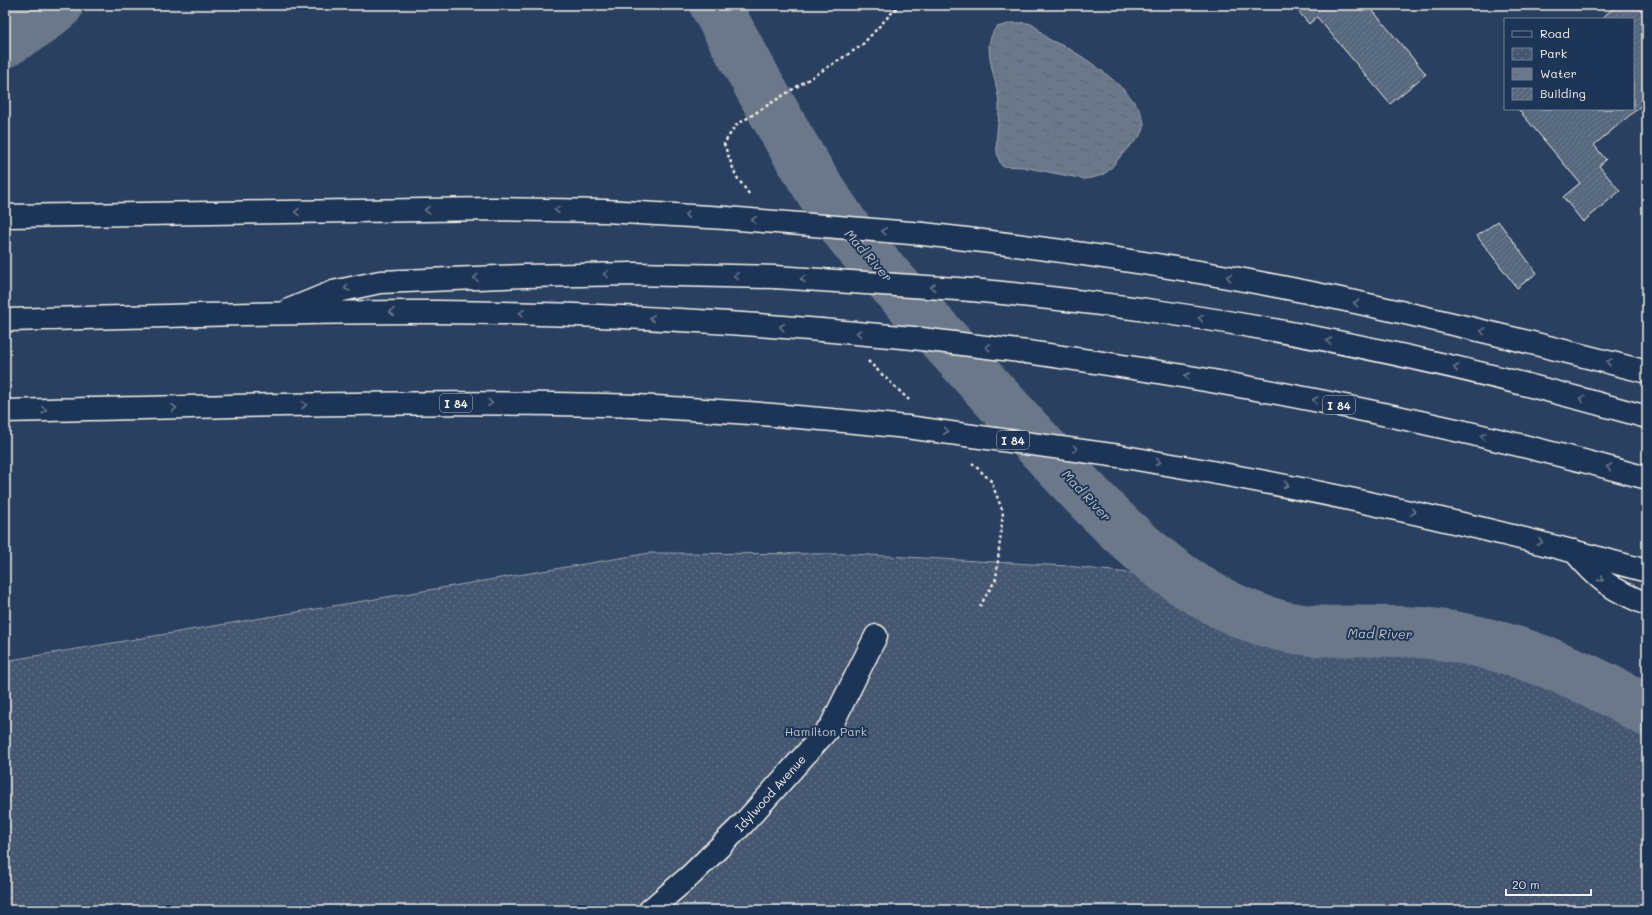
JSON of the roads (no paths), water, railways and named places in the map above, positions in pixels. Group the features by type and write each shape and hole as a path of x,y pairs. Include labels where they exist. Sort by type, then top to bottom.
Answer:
{"main road":[{"path":"5,216 502,209 598,211 726,218 923,234 1100,256 1281,287 1447,322 1647,372"},
{"path":"279,314 333,292 380,282 517,276 633,274 775,278 972,290 1162,312 1285,333 1435,363 1647,416"},
{"name":"I 84","path":"5,320 372,312 532,314 678,320 913,338 1027,352 1192,376 1363,409 1537,449 1647,478"},
{"name":"I 84","path":"5,411 391,404 606,405 746,412 907,427 1119,456 1218,472 1389,506 1574,551 1647,571"},
{"path":"1574,551 1600,580 1625,596 1647,604"},
{"name":"Idylwood Avenue","path":"650,910 691,875 744,823 831,726 876,636"}],"water":[{"path":"1013,23 1033,25 1038,28 1047,38 1068,48 1092,63 1128,94 1137,106 1143,117 1143,131 1112,167 1104,174 1093,178 1084,179 1023,167 1002,166 996,144 999,105 990,61 989,46 994,31 997,27"}],"waterway":[{"name":"Mad River","path":"5,42 37,22 58,5"},
{"name":"Mad River","path":"715,5 790,141 850,234 915,308 1059,466 1105,514 1155,559 1210,597 1239,612 1271,623 1318,631 1395,631 1426,633 1484,643 1541,660 1568,671 1621,696 1647,711"}],"park label":[{"name":"Hamilton Park","path":"826,731"}]}
